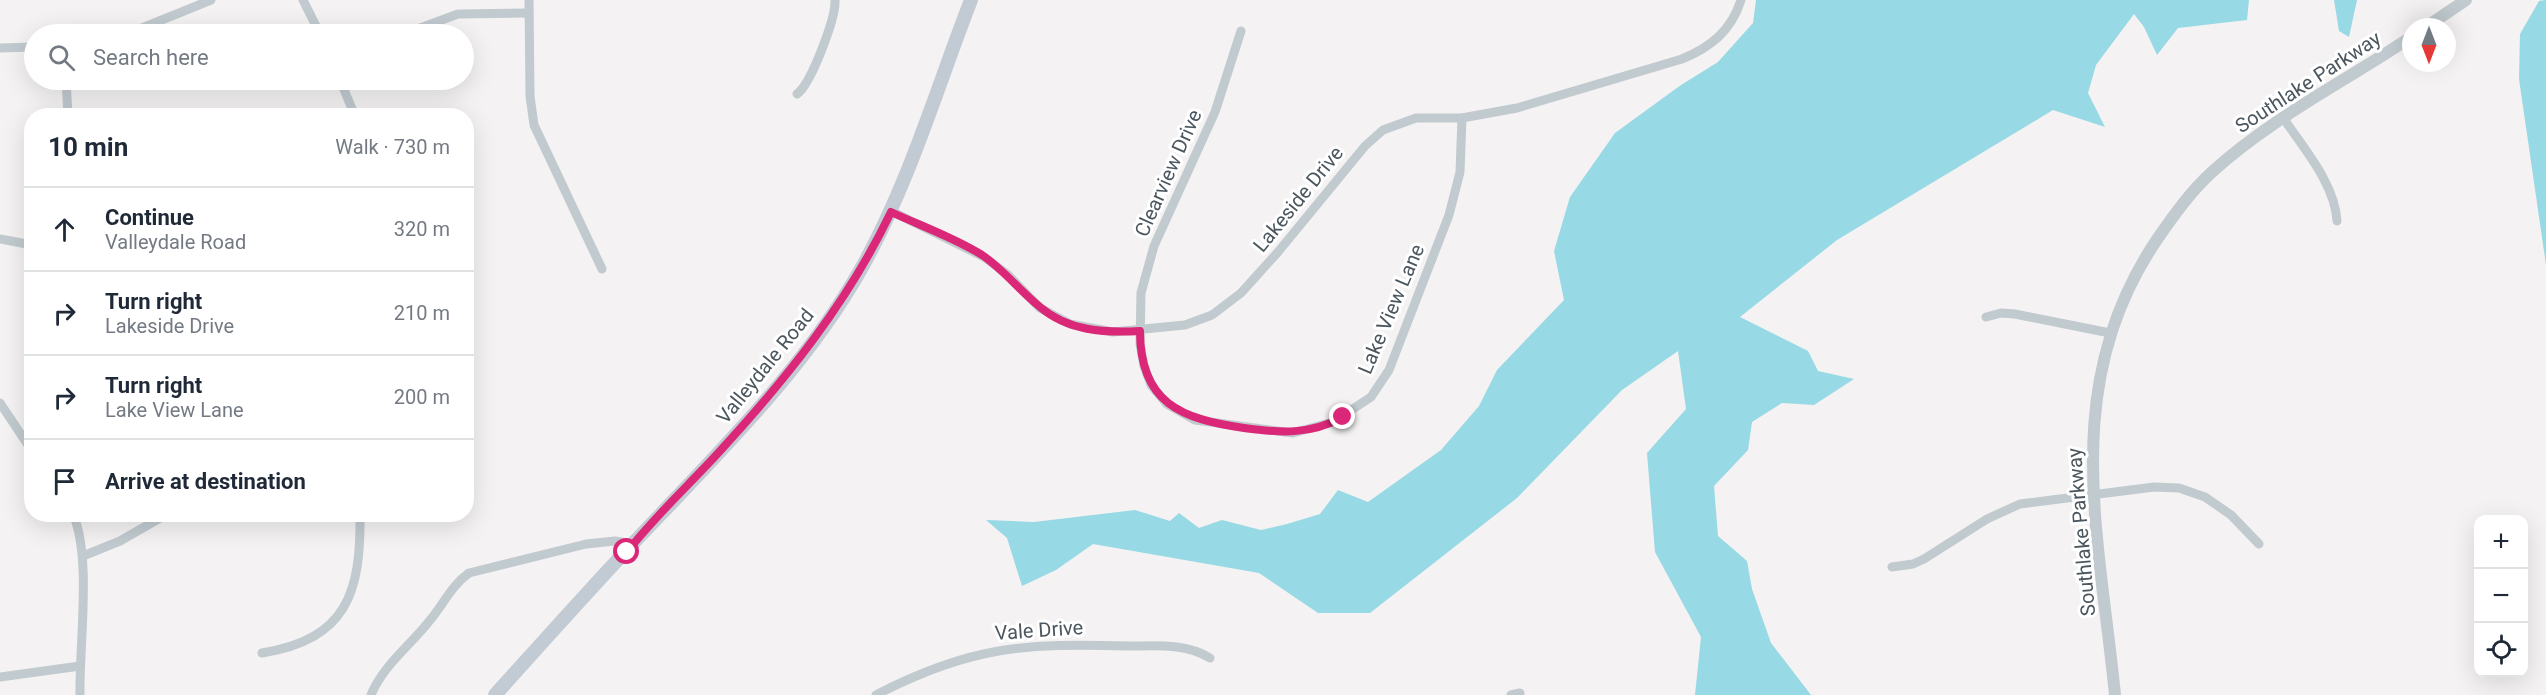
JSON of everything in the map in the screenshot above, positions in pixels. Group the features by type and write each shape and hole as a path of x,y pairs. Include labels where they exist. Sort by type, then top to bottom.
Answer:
{"main road":[{"name":"Valleydale Road","path":"495,695 751,417 802,357 857,276 891,212 931,113 971,0"}],"street":[{"path":"152,24 211,0"},
{"path":"303,0 315,24"},
{"path":"529,0 530,96 534,125 602,269"},
{"path":"797,94 805,87 833,18 835,0"},
{"name":"Lakeside Drive","path":"891,212 984,256 1007,274 1040,308 1058,320 1095,331 1140,331 1173,327 1204,319 1233,302 1278,252 1365,146 1383,130 1416,118 1462,118 1530,105 1692,55 1723,34 1741,0"},
{"path":"2439,18 2466,0"},
{"path":"431,24 458,14 529,13"},
{"name":"Clearview Drive","path":"1140,331 1141,293 1147,265 1215,112 1240,32"},
{"name":"Southlake Parkway","path":"2115,695 2092,457 2095,398 2110,333 2138,270 2172,218 2213,171 2284,118 2402,43"},
{"path":"0,48 24,47"},
{"path":"67,90 68,108"},
{"path":"344,90 352,108"},
{"name":"Lake View Lane","path":"1140,331 1141,356 1151,385 1167,404 1184,415 1222,425 1293,433 1321,427 1343,417 1371,397 1383,380 1411,315 1456,192 1462,147 1462,118"},
{"path":"2284,118 2329,191 2336,209 2337,221"},
{"path":"0,239 24,244"},
{"path":"1986,317 2001,313 2015,314 2110,333"},
{"path":"0,403 24,439"},
{"path":"1892,567 1913,564 1924,559 1987,519 2011,507 2035,500 2168,486 2205,497 2231,516 2259,544"},
{"path":"76,522 81,537 83,556 80,695"},
{"path":"83,556 120,541 153,522"},
{"path":"262,653 305,642 319,634 337,616 355,581 359,561 360,522"},
{"path":"371,695 392,663 430,621 454,585 469,573 586,544 615,541 633,544"},
{"name":"Vale Drive","path":"877,695 952,660 1004,649 1071,645 1179,648 1196,650 1210,658"},
{"path":"0,677 80,666"}],"water":[{"path":"1756,0 2249,0 2247,20 2178,28 2157,55 2144,27 2134,14 2096,65 2088,93 2105,127 2053,110 1837,240 1740,317 1808,351 1818,371 1854,379 1814,405 1782,403 1752,422 1748,450 1714,486 1718,536 1747,561 1752,589 1771,643 1811,695 1695,695 1701,637 1655,552 1647,453 1686,409 1678,351 1622,390 1517,498 1370,613 1318,613 1259,573 1093,544 1056,570 1022,586 1007,538 986,520 1034,522 1135,510 1170,521 1179,513 1199,528 1222,520 1261,530 1320,514 1338,490 1368,502 1441,450 1479,406 1497,370 1564,300 1554,251 1570,197 1615,133 1681,85 1718,62 1753,23"},
{"path":"2334,0 2357,0 2349,37 2339,31"},
{"path":"2546,0 2546,265 2519,79 2520,34 2539,1"}],"route":[{"path":"627,552 720,452 802,357 861,270 891,212 984,256 1007,274 1040,308 1058,320 1095,331 1140,331 1141,356 1151,385 1167,404 1195,420 1293,433 1321,427 1343,417"}]}
